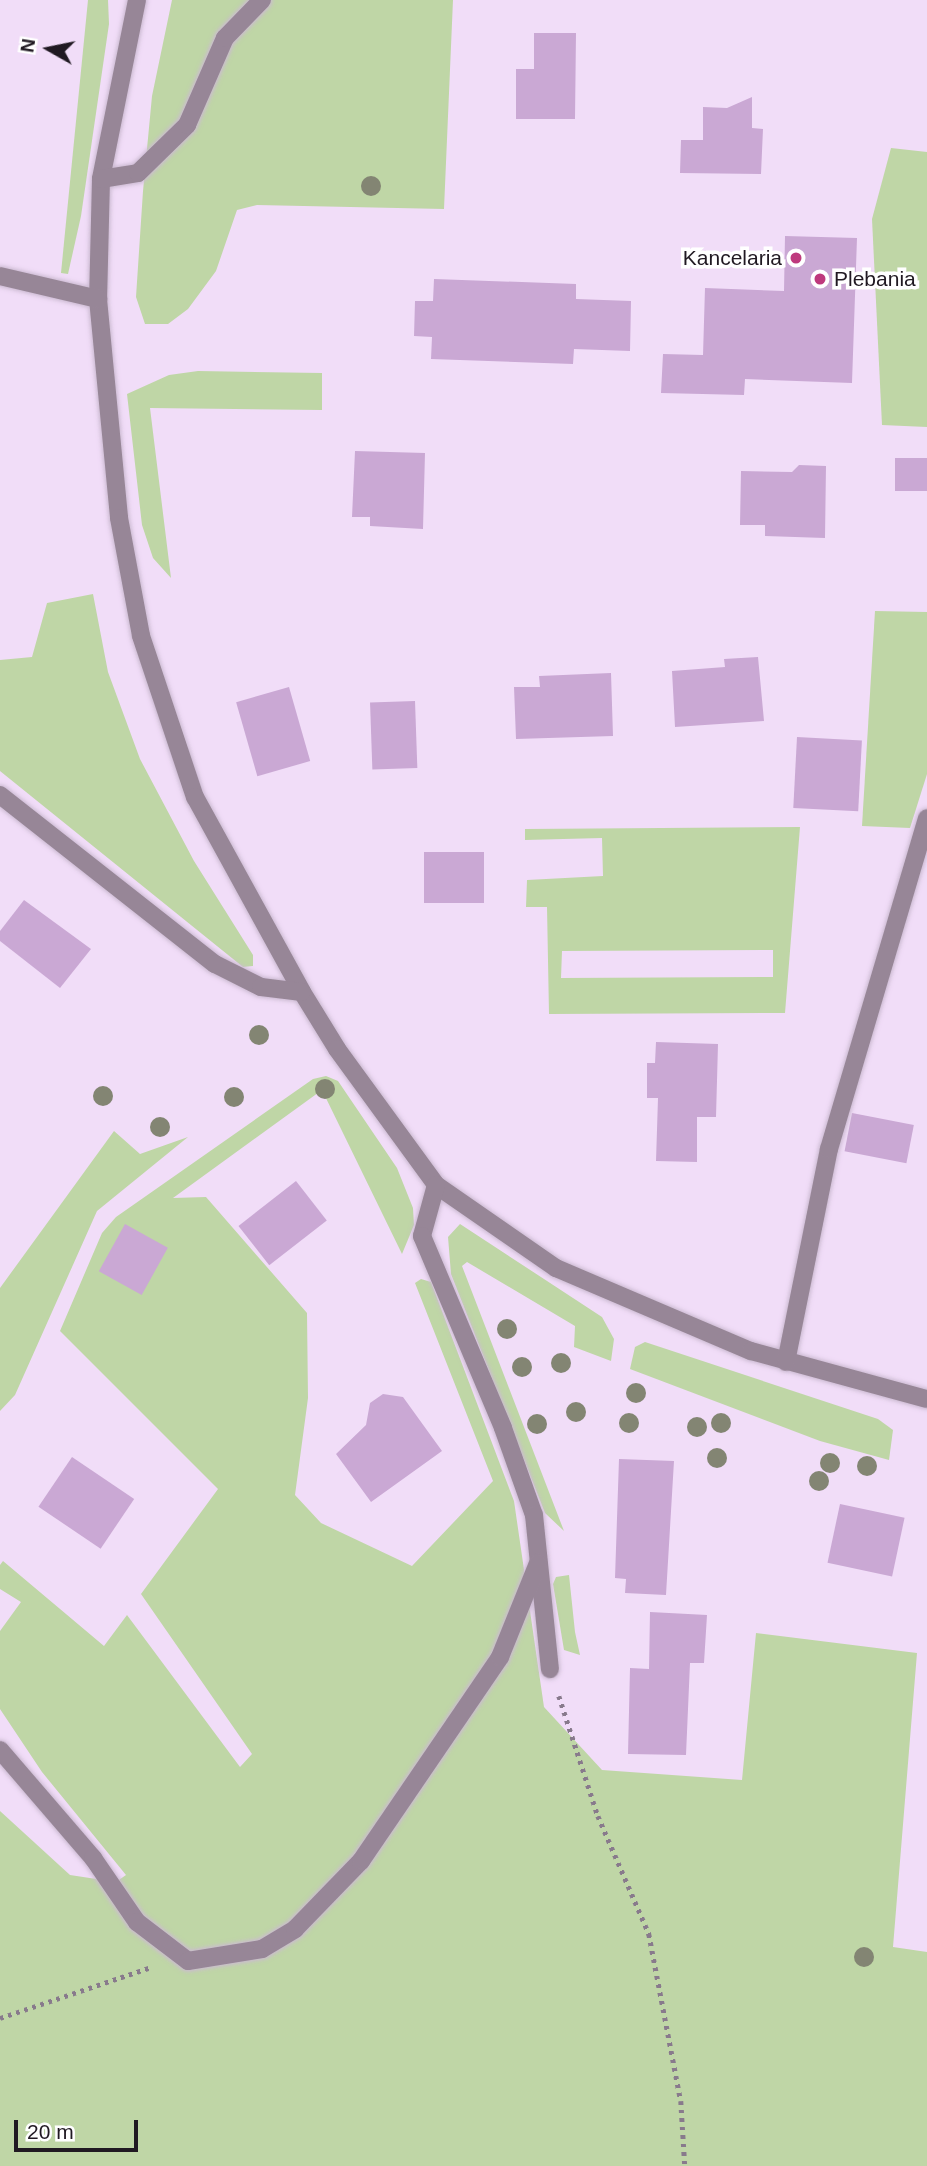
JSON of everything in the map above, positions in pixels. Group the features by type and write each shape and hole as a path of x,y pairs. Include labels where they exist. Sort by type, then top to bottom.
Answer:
{"street":[{"path":"137,0 101,178 98,299 119,518 141,636 157,693 195,797 302,992 337,1049 436,1185 556,1268 751,1351 927,1399"},
{"path":"101,178 138,173 187,125 225,38 262,0"},
{"path":"0,276 98,299"},
{"path":"0,795 215,964 261,987 302,992"},
{"path":"786,1362 829,1149 927,818"},
{"path":"436,1185 422,1236 534,1515 550,1669"},
{"path":"0,1750 93,1858 132,1916 188,1961 262,1949 295,1929 322,1905 361,1861 500,1657 538,1563"}],"path":[{"path":"550,1669 598,1816 649,1934 681,2101 685,2166"},
{"path":"0,2018 148,1968 188,1961"}],"green space":[{"path":"88,0 108,0 109,24 81,216 68,274 61,273"},
{"path":"172,0 453,0 444,209 257,205 237,210 216,271 188,309 168,324 145,324 136,297 143,191 152,96"},
{"path":"891,148 927,152 927,427 882,425 872,219"},
{"path":"198,371 322,373 322,410 150,408 171,578 153,558 142,525 127,394 169,375"},
{"path":"93,594 108,672 140,759 194,861 253,955 253,966 243,967 0,771 0,660 32,657 47,603"},
{"path":"875,611 927,612 927,774 910,828 862,826"},
{"path":"800,827 785,1013 549,1014 547,907 526,907 527,880 603,876 602,838 525,840 525,829","holes":["773,950 773,977 561,978 562,951"]},
{"path":"326,1076 338,1081 397,1168 413,1208 414,1225 402,1254 322,1090 173,1198 206,1197 307,1313 308,1398 295,1495 321,1523 412,1566 493,1481 415,1283 421,1279 431,1282 514,1501 544,1707 602,1770 742,1780 756,1633 917,1653 893,1947 927,1952 927,2166 0,2166 0,1811 70,1875 116,1882 126,1875 42,1772 0,1709 0,1631 21,1602 0,1589 0,1565 3,1561 104,1646 127,1615 240,1767 252,1754 141,1594 218,1489 60,1331 102,1233 116,1217 313,1079"},
{"path":"114,1131 140,1154 188,1137 97,1211 15,1395 0,1411 0,1288"},
{"path":"460,1224 602,1317 614,1339 611,1361 574,1347 575,1326 467,1262 462,1266 564,1531 545,1513 451,1274 448,1237"},
{"path":"645,1342 878,1419 893,1430 889,1460 820,1441 630,1369 635,1347"},
{"path":"569,1575 580,1655 564,1650 553,1584 556,1577"}],"building":[{"path":"534,33 576,33 575,119 516,119 516,69 534,69"},
{"path":"752,97 752,128 763,129 761,174 680,173 681,140 703,140 703,107 727,108"},
{"path":"785,236 857,238 852,383 745,379 744,395 661,393 663,354 703,355 705,288 784,291"},
{"path":"434,279 576,284 576,299 631,301 630,351 574,349 573,364 431,359 432,337 414,336 415,301 433,301"},
{"path":"355,451 425,453 423,529 370,526 370,517 352,517"},
{"path":"895,458 927,458 927,491 895,491"},
{"path":"799,465 826,466 825,538 765,536 765,525 740,525 741,471 792,472"},
{"path":"758,657 764,721 675,727 672,671 725,667 724,659"},
{"path":"611,673 613,736 516,739 514,687 540,687 539,676"},
{"path":"289,687 310,761 257,776 236,702"},
{"path":"415,701 417,768 372,770 370,703"},
{"path":"797,737 862,740 858,811 793,808"},
{"path":"424,852 484,852 484,903 424,903"},
{"path":"24,900 91,949 60,988 0,941 0,931"},
{"path":"656,1042 718,1044 716,1117 697,1117 697,1162 656,1161 658,1098 647,1098 647,1063 655,1063"},
{"path":"852,1113 914,1125 906,1163 845,1151"},
{"path":"296,1181 327,1220 269,1265 238,1226"},
{"path":"125,1224 168,1248 142,1295 99,1271"},
{"path":"383,1394 403,1397 442,1451 371,1502 336,1454 366,1425 370,1403"},
{"path":"72,1457 134,1499 101,1549 38,1507"},
{"path":"619,1459 674,1461 666,1595 625,1593 626,1579 615,1578"},
{"path":"840,1504 905,1518 892,1576 828,1563"},
{"path":"650,1612 707,1615 704,1663 690,1663 686,1755 628,1754 630,1668 649,1669"}],"place":[{"name":"Kancelaria","path":"796,258"},
{"name":"Plebania","path":"820,279"}]}
